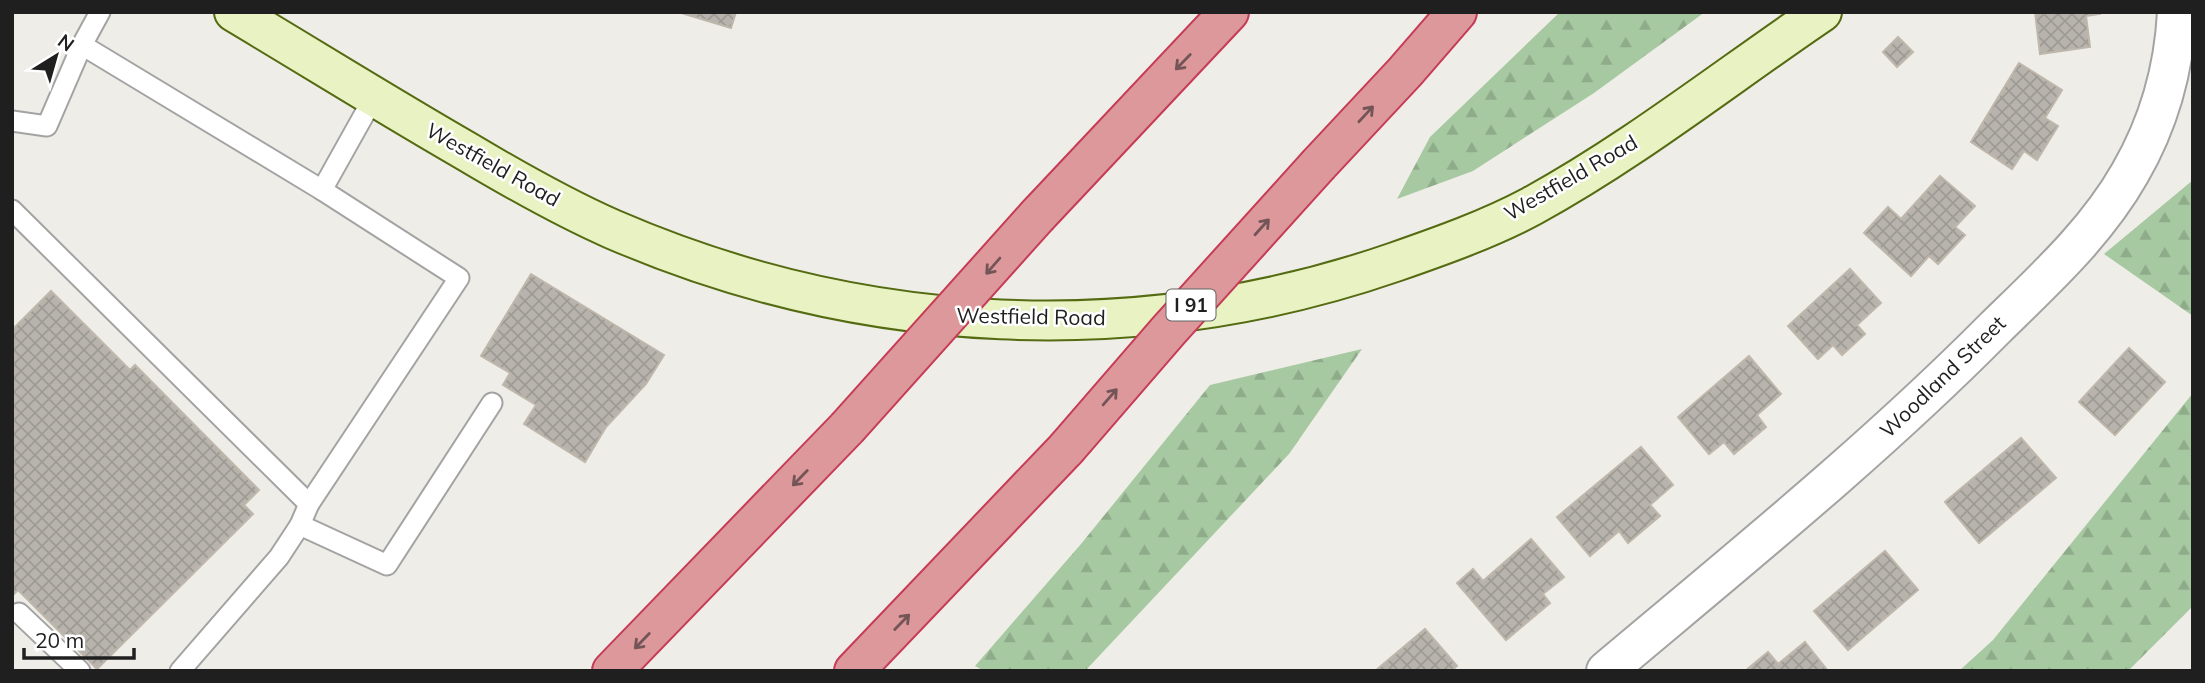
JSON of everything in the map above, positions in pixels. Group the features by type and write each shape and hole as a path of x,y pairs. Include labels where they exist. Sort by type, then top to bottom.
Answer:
{"highway":[{"path":"612,671 847,428 1038,215 1229,12"},
{"name":"I 91","path":"854,671 1066,449 1168,330 1457,12"}],"main road":[{"name":"Westfield Road","path":"234,12 501,171 596,222 667,252 805,295 940,316 1030,321 1106,319 1199,310 1272,298 1372,270 1452,242 1529,207 1607,161 1822,12"}],"street":[{"name":"Woodland Street","path":"1606,671 1771,534 1901,420 1970,354 2082,239 2129,175 2160,111 2170,73 2177,12"}],"lane":[{"path":"12,121 47,125 82,45 100,12"},
{"path":"82,45 322,190 459,278 309,504 300,525 279,558 180,671"},
{"path":"322,190 374,97"},
{"path":"12,211 309,504"},
{"path":"300,525 387,565 492,403"},
{"path":"19,613 80,671"}],"green space":[{"path":"1560,12 1705,12 1594,93 1473,171 1397,199 1430,137"},
{"path":"2193,180 2193,316 2104,254"},
{"path":"1362,349 1289,454 1085,671 984,671 975,666 1081,544 1210,385"},
{"path":"2193,393 2193,606 2128,671 1959,671 1993,640"}],"building":[{"path":"678,12 736,12 731,28"},
{"path":"2035,12 2100,12 2086,16 2090,47 2040,54"},
{"path":"1898,37 1913,52 1897,67 1883,52"},
{"path":"2019,63 2062,90 2045,118 2058,126 2037,160 2024,151 2012,169 1971,142"},
{"path":"1940,176 1975,206 1955,227 1965,235 1938,264 1929,256 1911,276 1864,233 1888,207 1901,219"},
{"path":"1850,269 1881,303 1857,325 1865,334 1842,355 1833,345 1818,359 1788,326"},
{"path":"531,274 664,355 646,384 606,427 585,462 524,424 536,405 503,385 510,373 481,356"},
{"path":"51,291 130,370 135,365 259,490 244,505 253,514 97,669 18,590 12,596 12,330"},
{"path":"2129,348 2165,382 2115,435 2079,402"},
{"path":"1749,356 1781,394 1757,415 1766,427 1734,454 1724,442 1709,454 1678,417"},
{"path":"2021,438 2056,478 1979,543 1945,502"},
{"path":"1641,447 1673,485 1650,505 1660,516 1628,543 1619,531 1590,556 1557,517"},
{"path":"1531,539 1564,577 1543,594 1550,603 1506,640 1457,583 1473,569 1483,581"},
{"path":"1885,551 1918,590 1848,650 1814,611"},
{"path":"1425,629 1457,666 1451,671 1375,671"},
{"path":"1805,642 1828,671 1745,671 1768,652 1778,664"}]}
